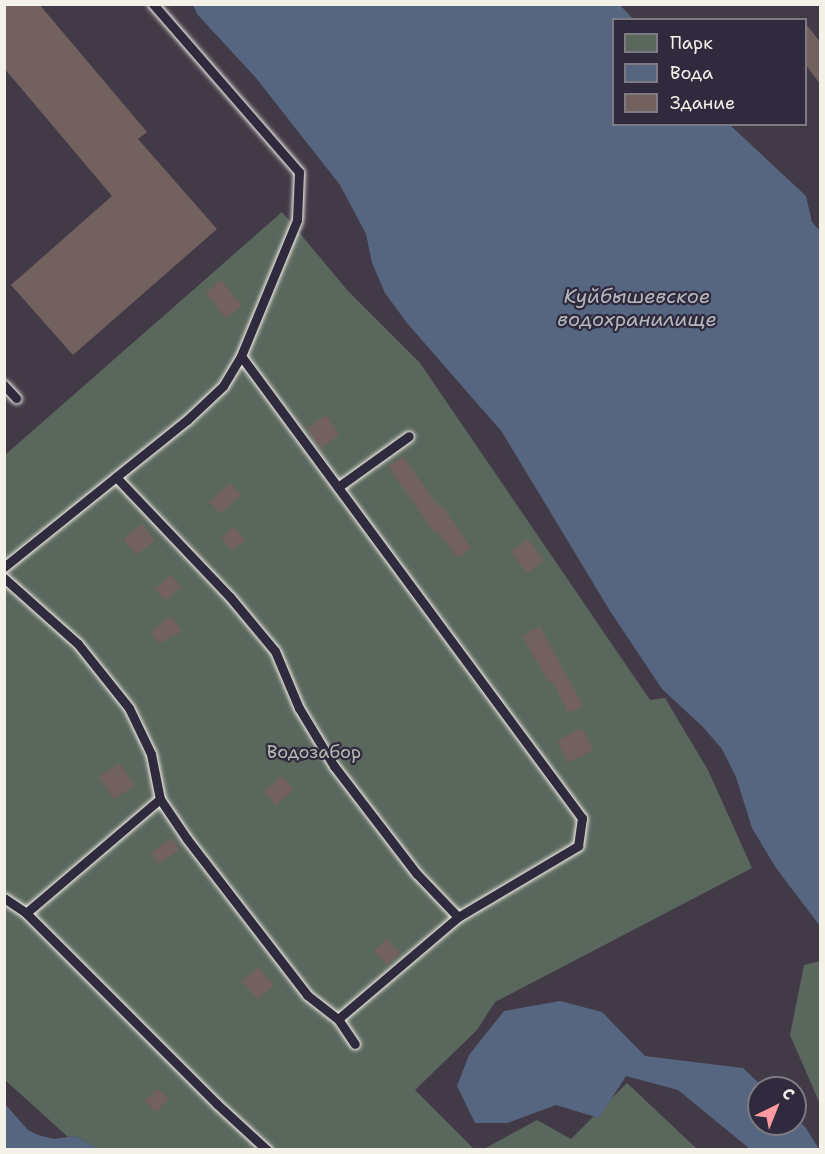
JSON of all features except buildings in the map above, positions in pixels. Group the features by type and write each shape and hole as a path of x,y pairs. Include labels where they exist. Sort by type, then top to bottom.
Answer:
{"lane":[{"path":"4,567 187,420 223,386 241,356 297,220 299,172 153,4"},
{"path":"241,356 582,818 579,846 458,917 338,1018"},
{"path":"4,385 16,398"},
{"path":"338,487 409,436"},
{"path":"116,477 230,597 275,651 299,708 334,766 417,874 458,917"},
{"path":"4,578 78,644 129,708 151,754 160,799 187,839 294,979 307,995 338,1018 355,1044"},
{"path":"26,913 160,799"},
{"path":"4,898 26,913 217,1104 267,1149"}],"green space":[{"name":"Водозабор","path":"282,212 348,291 420,363 650,700 665,698 708,770 752,868 495,1002 477,1030 415,1090 474,1149 99,1149 75,1136 68,1137 5,1080 5,455"},
{"path":"820,961 820,1104 790,1035 804,965"},
{"path":"627,1083 697,1149 482,1150 537,1120 571,1139"}],"water":[{"name":"Куйбышевское водохранилище","path":"193,5 620,5 632,18 612,18 612,126 731,126 806,196 812,222 820,231 820,926 776,868 752,828 736,777 722,749 703,727 662,689 610,611 502,432 407,323 385,293 372,263 366,234 340,185 256,78 197,14"},
{"path":"560,1001 602,1012 645,1056 743,1068 751,1076 747,1076 747,1136 807,1136 807,1130 819,1149 750,1149 678,1090 626,1076 599,1118 556,1105 507,1123 475,1123 457,1086 469,1055 504,1011"},
{"path":"5,1104 28,1130 38,1135 54,1139 75,1136 99,1149 5,1149"}]}
